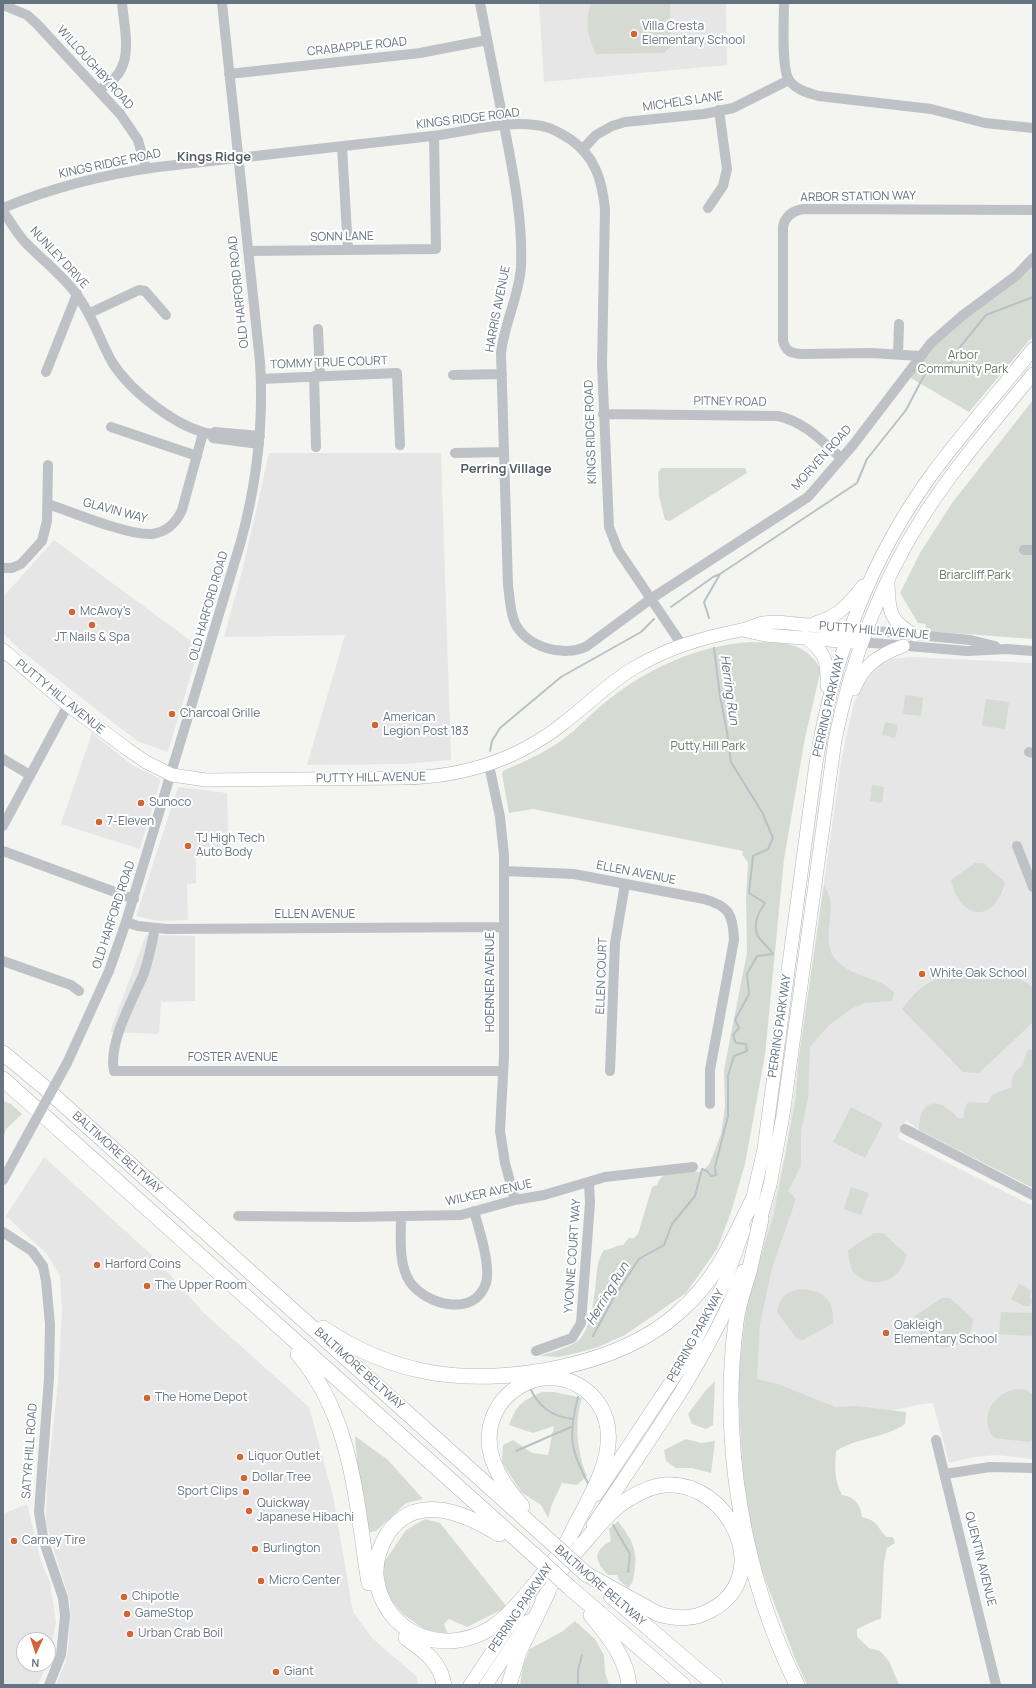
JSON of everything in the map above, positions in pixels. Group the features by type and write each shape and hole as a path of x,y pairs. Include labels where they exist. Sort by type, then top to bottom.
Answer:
{"highway":[{"name":"BALTIMORE BELTWAY","path":"3,1053 50,1092 586,1574 715,1685"},
{"name":"BALTIMORE BELTWAY","path":"3,1079 534,1555 572,1591 683,1685"},
{"path":"270,1289 346,1342 378,1357 412,1368 428,1372 465,1376 505,1374 552,1368 595,1359 625,1347 652,1332 679,1313 705,1287 726,1257 752,1201"},
{"path":"761,1219 736,1321 732,1372 732,1423 740,1503 751,1555 768,1615 797,1685"},
{"path":"262,1312 311,1370 338,1422 348,1457 370,1584 375,1602 389,1624 430,1656 440,1672 444,1685"},
{"path":"548,1539 506,1486 499,1474 490,1452 489,1432 495,1411 506,1395 532,1380 551,1378 561,1379 579,1386 592,1396 603,1413 609,1437 606,1456 599,1477 570,1536"},
{"path":"572,1556 617,1507 636,1495 653,1487 664,1485 688,1487 710,1498 719,1505 735,1527 741,1550 740,1573 731,1593 717,1607 694,1617 671,1618 658,1614 586,1574"},
{"path":"534,1555 483,1524 462,1514 443,1510 424,1510 406,1517 390,1531 380,1548 376,1576 383,1600 397,1620 416,1634 427,1639 447,1643 468,1639 492,1628 512,1609 545,1572"},
{"path":"572,1591 602,1628 618,1651 624,1663 629,1685"},
{"path":"509,1685 518,1652 548,1592"}],"main road":[{"name":"PERRING PARKWAY","path":"470,1685 688,1356 726,1279 752,1201 764,1149 816,763 827,704 848,635 874,572 910,508 932,474 1033,349"},
{"name":"PERRING PARKWAY","path":"486,1685 700,1362 737,1286 761,1219 771,1178 783,1115 836,740 842,708 863,636 904,548 946,484 1033,374"},
{"path":"827,704 826,661 820,650 805,631 842,611 874,572"},
{"path":"888,580 888,603 893,620 898,625 915,635"},
{"name":"PUTTY HILL AVENUE","path":"3,650 68,705 134,754 172,775 195,779 218,780 415,778 446,775 488,765 516,753 542,739 565,723 618,678 648,660 707,636 742,630 764,622 805,631 863,636"},
{"path":"836,740 858,678 863,670 880,656 903,646"}],"street":[{"path":"98,90 110,81 122,68 126,59 122,3"},
{"name":"OLD HARFORD ROAD","path":"3,1180 67,1063 106,978 134,899 172,775 246,525 254,488 260,440 261,379 222,3"},
{"name":"HARRIS AVENUE","path":"480,3 516,189 521,267 503,336 502,374 508,586 512,615 519,629 539,644 552,649"},
{"path":"784,3 784,60 789,80 802,91 819,96 931,109 985,123 1033,128"},
{"name":"WILLOUGHBY ROAD","path":"3,5 31,18 129,125 138,140 146,168"},
{"name":"CRABAPPLE ROAD","path":"229,74 420,53 487,40"},
{"name":"MICHELS LANE","path":"583,149 596,136 612,126 625,122 704,114 733,108 789,80"},
{"path":"708,208 724,186 727,169 718,110"},
{"name":"KINGS RIDGE ROAD","path":"3,208 46,192 146,168 434,136 522,124 548,127 562,134 583,149 598,171 602,183 605,209 602,364 603,414 609,527 618,550 652,598 682,645"},
{"name":"SONN LANE","path":"248,251 436,249 434,136"},
{"path":"342,146 348,250"},
{"name":"ARBOR STATION WAY","path":"920,356 898,354 801,354 791,353 785,349 783,342 783,227 790,214 803,209 1033,210"},
{"name":"NUNLEY DRIVE","path":"3,211 24,241 57,270 77,294 90,313 113,364 128,382 152,405 176,420 213,438 260,440"},
{"name":"MORVEN ROAD","path":"552,649 568,650 583,648 652,598 808,496 842,458 920,356 948,327 1017,275 1033,258"},
{"path":"90,313 139,290 145,291 166,315"},
{"path":"46,372 77,294"},
{"path":"898,354 899,324"},
{"path":"316,447 318,328"},
{"name":"TOMMY TRUE COURT","path":"261,379 398,373 400,445"},
{"path":"453,375 502,374"},
{"name":"PITNEY ROAD","path":"603,414 778,416 790,419 806,428 842,458"},
{"path":"111,427 197,456"},
{"name":"GLAVIN WAY","path":"48,504 129,530 153,534 165,530 179,517 197,456 207,434"},
{"path":"455,453 504,452"},
{"path":"3,568 12,568 21,564 38,547 46,528 48,504 48,465"},
{"name":"PUTTY HILL AVENUE","path":"863,636 915,635 970,640 1006,649"},
{"name":"PUTTY HILL AVENUE","path":"863,636 903,646 967,651 1006,649 1033,651"},
{"path":"3,826 68,705"},
{"path":"3,760 30,775"},
{"name":"HOERNER AVENUE","path":"488,765 500,817 504,871 503,1071 500,1121 501,1141 515,1200"},
{"path":"1017,846 1033,887"},
{"path":"3,850 134,899"},
{"name":"ELLEN AVENUE","path":"504,871 563,873 625,884 715,902 728,912 733,925 734,940 710,1070 710,1104"},
{"name":"ELLEN COURT","path":"610,1071 615,943 625,884"},
{"name":"ELLEN AVENUE","path":"126,922 155,928 504,927"},
{"name":"FOSTER AVENUE","path":"155,928 144,971 119,1033 113,1059 114,1071 503,1071"},
{"path":"3,961 71,985 79,991"},
{"path":"905,1129 1033,1195"},
{"name":"WILKER AVENUE","path":"238,1216 444,1216 474,1211 515,1200 544,1195 605,1177 693,1166"},
{"name":"YVONNE COURT WAY","path":"536,1351 572,1338 581,1323 590,1210 589,1182"},
{"path":"401,1216 402,1259 410,1281 422,1293 442,1303 459,1306 466,1303 484,1288 487,1278 484,1250 474,1211"},
{"name":"SATYR HILL ROAD","path":"3,1232 32,1251 43,1266 46,1281 50,1324 49,1378 39,1512 44,1542 63,1598 65,1616 60,1655 49,1685"},
{"name":"QUENTIN AVENUE","path":"936,1440 996,1685"},
{"path":"945,1474 990,1467 1033,1468"}],"shaded area":[{"name":"Villa Cresta Elementary School","path":"539,3 726,3 727,65 544,82"},
{"path":"269,453 441,453 451,760 402,764 307,765 345,635 224,637 243,568"},
{"path":"54,540 199,647 168,752 137,741 19,649 3,633 3,597"},
{"path":"911,657 1033,663 1033,1188 919,1130 906,1120 898,1138 1033,1206 1033,1459 997,1455 974,1457 949,1463 933,1403 916,1405 813,1430 770,1583 737,1448 740,1322 785,1154 842,757 854,703 866,677 881,663 891,659"},
{"path":"92,733 132,765 161,779 140,849 61,824"},
{"path":"178,787 227,793 229,855 196,858 196,883 187,884 188,920 158,921 136,916"},
{"path":"146,935 195,936 195,1001 161,1002 159,1034 110,1032"},
{"path":"44,1157 156,1259 205,1314 309,1407 333,1496 353,1612 372,1638 416,1676 419,1685 56,1685 66,1661 69,1641 70,1602 46,1524 47,1483 58,1383 62,1311 60,1276 46,1253 6,1216"},
{"path":"27,1504 41,1561 50,1582 56,1622 54,1632 16,1632 16,1672 44,1672 38,1685 3,1685 3,1514"}],"green space":[{"path":"591,3 670,3 671,46 664,53 596,54 588,29 588,16"},
{"name":"Arbor Community Park","path":"1032,264 1033,336 969,412 909,377 937,337"},
{"name":"Briarcliff Park","path":"1033,400 1033,639 925,631 926,624 918,623 900,593 920,553 952,503"},
{"path":"662,468 745,468 747,473 670,521 665,520 659,496 658,472"},
{"name":"Putty Hill Park","path":"750,642 781,643 799,648 807,652 821,669 805,738 784,859 765,1055 745,1164 731,1212 717,1249 686,1293 625,1335 598,1347 559,1357 540,1356 569,1346 578,1341 582,1336 592,1312 597,1268 602,1253 604,1250 623,1245 629,1238 634,1238 638,1234 652,1187 657,1185 664,1175 676,1171 702,1172 710,1163 721,1134 725,1106 724,1070 747,952 746,899 748,863 742,854 743,851 533,809 509,813 502,774 503,771 555,745 608,700 624,688 657,668 693,653 730,644"},
{"path":"905,695 923,697 921,716 903,714"},
{"path":"986,699 1009,702 1005,729 982,726"},
{"path":"885,722 898,725 895,738 882,735"},
{"path":"872,785 884,787 882,803 870,801"},
{"path":"975,863 983,863 1005,882 1000,896 994,905 986,911 978,912 969,910 962,904 955,894 951,880"},
{"path":"824,885 830,899 831,906 829,946 836,960 851,971 882,983 894,993 892,1001 864,1003 851,1009 828,1026 810,1047 808,1099 801,1131 801,1166 788,1191 796,1199 772,1268 760,1324 757,1379 778,1384 835,1407 856,1406 906,1412 905,1424 897,1429 845,1446 836,1451 835,1463 836,1479 842,1495 854,1499 860,1508 862,1517 872,1520 887,1537 893,1537 895,1543 887,1548 884,1562 881,1619 857,1629 857,1637 869,1648 880,1651 889,1661 899,1685 807,1685 794,1656 761,1568 745,1507 738,1379 748,1297 774,1214 796,1098 798,1063"},
{"path":"964,970 992,971 1009,975 1025,982 1033,988 1033,1022 979,1073 963,1072 902,1009 922,987 936,979"},
{"path":"1029,1049 1033,1051 1033,1188 919,1130 922,1112 926,1106 937,1104 944,1106 958,1118 964,1118 964,1110 968,1102 988,1103 992,1095 1012,1087 1014,1074 1017,1069 1023,1065 1025,1055"},
{"path":"3,1101 11,1104 22,1114 6,1129 3,1138"},
{"path":"851,1107 883,1123 865,1158 833,1142"},
{"path":"851,1187 869,1193 861,1215 844,1209"},
{"path":"874,1233 883,1233 907,1255 898,1272 886,1281 874,1282 862,1279 853,1271 849,1261 848,1250"},
{"path":"1019,1284 1032,1291 1029,1297 1032,1301 1030,1306 1024,1306 1011,1299"},
{"path":"804,1289 818,1292 827,1299 832,1309 833,1323 803,1340 796,1338 777,1312 780,1302 789,1292"},
{"path":"942,1298 950,1298 973,1319 971,1330 967,1337 961,1343 951,1347 939,1347 924,1340 915,1319 915,1316"},
{"path":"1001,1312 1033,1313 1033,1336 999,1334"},
{"path":"715,1381 713,1425 706,1429 692,1424 688,1414 706,1390"},
{"path":"1019,1389 1027,1390 1033,1395 1033,1440 1029,1442 994,1438 989,1430 987,1422 991,1406 1003,1394"},
{"path":"542,1392 554,1392 582,1398 577,1427 581,1457 587,1476 577,1485 562,1483 552,1504 548,1518 541,1505 521,1492 502,1462 503,1445 513,1440 532,1453 548,1455 554,1426 533,1433 509,1425 515,1412 521,1404"},
{"path":"355,1436 388,1460 423,1499 406,1503 376,1531 370,1532 365,1530 360,1499"},
{"path":"686,1439 701,1443 715,1441 711,1473 692,1468 676,1468 666,1461 664,1450"},
{"path":"425,1519 440,1523 507,1607 467,1627 449,1619 444,1624 448,1635 425,1630 403,1614 387,1596 382,1565 406,1530"},
{"path":"618,1521 630,1539 635,1551 633,1578 632,1583 628,1588 619,1580 617,1575 608,1575 598,1561 598,1552 611,1541 609,1529"},
{"path":"575,1621 595,1639 604,1655 605,1672 609,1685 520,1685 523,1666 530,1649 563,1631"}],"waterway":[{"name":"Herring Run","path":"709,618 704,602 720,574 857,483 867,459 906,410 929,366 950,364 957,357 960,347 986,315 1033,297"},
{"path":"671,607 713,577 720,574"},
{"path":"490,751 492,741 500,728 561,677 641,632 654,619"},
{"name":"Herring Run","path":"593,1336 614,1297 639,1259 664,1245 672,1224 695,1196 702,1169 707,1171 711,1176 716,1175 715,1167 728,1116 728,1076 734,1056 747,1051 746,1044 736,1043 733,1035 739,1028 735,1020 749,994 747,974 757,956 773,954 759,938 756,932 758,915 765,903 749,893 753,856 768,849 773,838 762,812 731,762 714,648"},
{"path":"530,1388 537,1400 546,1410 558,1416 572,1419"},
{"name":"Herring Run","path":"578,1397 573,1422 573,1442 578,1462 589,1485"},
{"path":"516,1451 571,1427"},
{"name":"Herring Run","path":"613,1525 630,1554 628,1572"},
{"name":"Herring Run","path":"578,1685 578,1670 582,1655"}],"place":[{"name":"Villa Cresta Elementary School","path":"634,34"},
{"name":"McAvoy's","path":"72,612"},
{"name":"JT Nails & Spa","path":"92,625"},
{"name":"Charcoal Grille","path":"172,714"},
{"name":"American Legion Post 183","path":"375,725"},
{"name":"Sunoco","path":"141,803"},
{"name":"7-Eleven","path":"99,822"},
{"name":"TJ High Tech Auto Body","path":"188,846"},
{"name":"White Oak School","path":"922,974"},
{"name":"Harford Coins","path":"97,1265"},
{"name":"The Upper Room","path":"147,1286"},
{"name":"Oakleigh Elementary School","path":"886,1333"},
{"name":"The Home Depot","path":"147,1398"},
{"name":"Liquor Outlet","path":"240,1457"},
{"name":"Dollar Tree","path":"244,1478"},
{"name":"Sport Clips","path":"246,1492"},
{"name":"Quickway Japanese Hibachi","path":"249,1511"},
{"name":"Carney Tire","path":"14,1541"},
{"name":"Burlington","path":"255,1549"},
{"name":"Micro Center","path":"261,1581"},
{"name":"Chipotle","path":"124,1597"},
{"name":"GameStop","path":"127,1614"},
{"name":"Urban Crab Boil","path":"130,1634"},
{"name":"Giant","path":"276,1672"}],"district":[{"name":"Kings Ridge","path":"214,157"},
{"name":"Perring Village","path":"506,469"}]}
